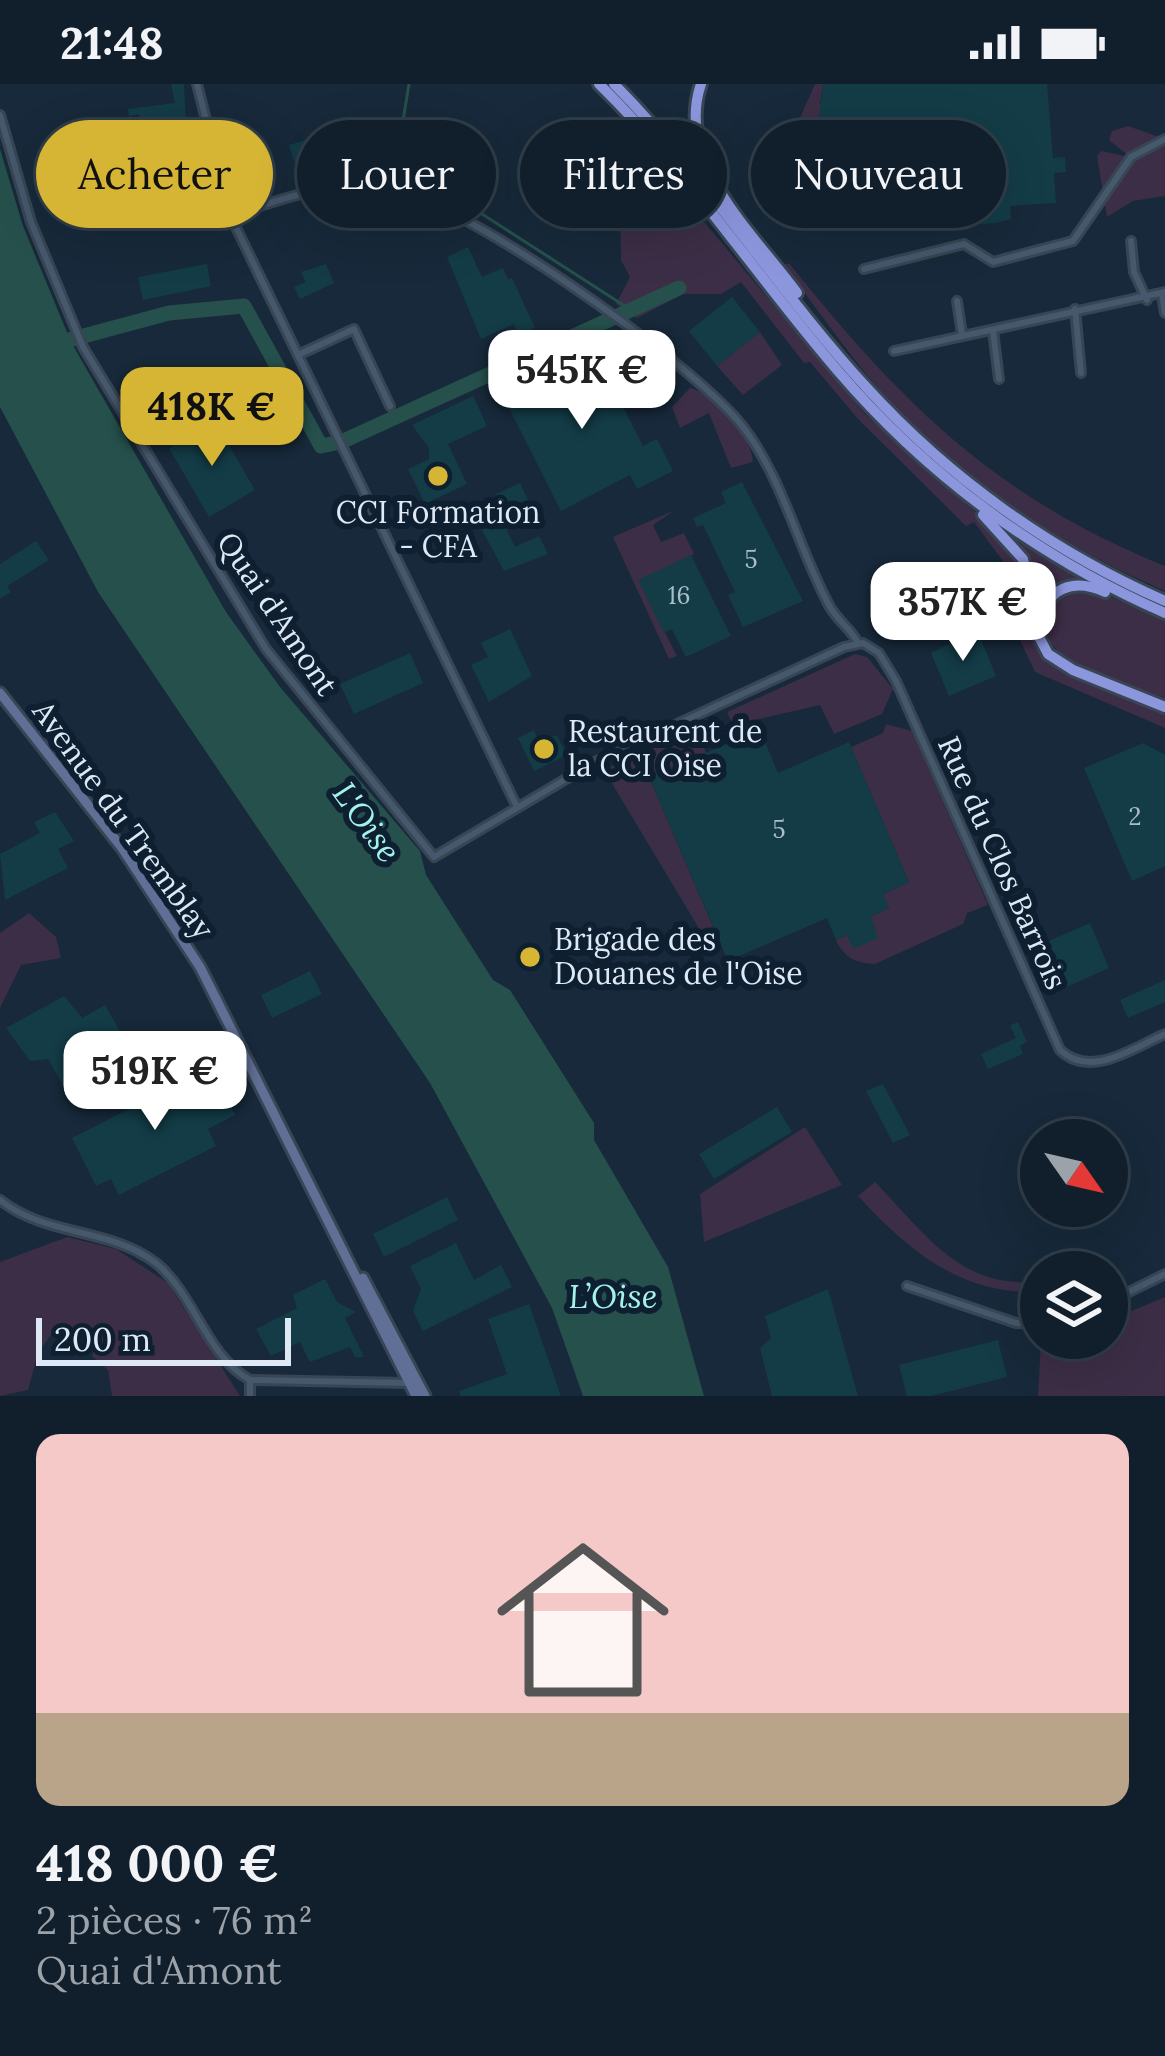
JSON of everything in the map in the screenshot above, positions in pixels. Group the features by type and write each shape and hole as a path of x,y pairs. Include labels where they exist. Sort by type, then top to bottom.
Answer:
{"highway":[{"path":"599,84 654,144 841,375 1019,550 1029,577 1038,638 1048,654 1067,667 1165,704"},
{"path":"614,84 854,374 922,442 998,505 1074,555 1165,601"},
{"path":"701,84 694,124 706,166 854,374"},
{"path":"938,471 1048,552 1165,614"},
{"path":"1165,614 1076,584 1051,597 1041,622 1046,643 1064,660 1165,704"}],"main road":[{"name":"Avenue du Tremblay","path":"0,693 115,839 179,932 416,1396"},
{"name":"Avenue du Tremblay","path":"410,1382 425,1396"}],"street":[{"path":"197,84 206,120"},
{"name":"Quai d'Amont","path":"0,115 32,222 75,331 258,638 434,857 517,807"},
{"path":"864,269 964,244 993,262 1072,241 1131,157 1165,139"},
{"path":"236,228 517,807 592,763 858,643"},
{"name":"Rue du Clos Barrois","path":"475,228 622,322 743,426 828,604 858,643 878,653 896,681 1060,1050 1076,1062 1096,1063 1165,1034"},
{"path":"1132,241 1134,272 1148,300"},
{"path":"894,351 1164,293 1165,313"},
{"path":"957,301 962,334"},
{"path":"1075,309 1081,373"},
{"path":"298,355 354,329 390,406"},
{"path":"993,331 999,379"},
{"path":"0,1200 42,1224 116,1240 151,1259 184,1293 232,1366 250,1380 268,1384 410,1382"},
{"path":"1128,1293 1165,1274"},
{"path":"907,1286 1020,1323"},
{"path":"377,1379 402,1368"},
{"path":"250,1380 250,1396"}],"shaded area":[{"path":"815,84 823,84 820,104 841,104 842,112 819,115 820,120 799,120"},
{"path":"1128,126 1165,139 1165,196 1133,201 1107,217 1097,156 1101,151 1130,157 1109,140 1112,131"},
{"path":"621,228 709,228 864,413 983,519 1012,554 1043,655 1059,668 1165,712 1165,728 1035,672 1012,623 1011,572 974,522 966,526 858,419 810,362 804,363 741,282 721,294 683,294 637,318 616,304 630,277 621,260"},
{"path":"789,263 871,359 955,441 1051,510 1165,566 1165,591 1022,514 926,438 868,376 784,265"},
{"path":"760,332 782,365 743,395 717,366"},
{"path":"690,388 730,417 746,440 753,462 731,468 709,413 680,428 672,407"},
{"path":"675,510 653,525 661,542 684,533 694,554 639,581 677,656 669,659 613,537"},
{"path":"1020,539 1083,579 1051,591 1037,617"},
{"path":"1095,590 1165,621 1165,698 1074,664 1049,639 1043,622 1061,592"},
{"path":"855,654 867,657 893,689 882,714 834,734 820,705 733,725 727,712"},
{"path":"714,718 720,731 701,740 706,753 649,777 716,934 700,930 604,770"},
{"path":"886,724 912,731 988,905 967,913 963,924 875,964 851,958 836,940 847,935 853,948 871,916 889,908 883,894 909,882 851,747 883,733"},
{"path":"29,913 56,937 61,958 21,965 0,1008 0,933"},
{"path":"805,1127 842,1185 704,1242 700,1194"},
{"path":"875,1182 947,1254 988,1277 1020,1282 1020,1291 986,1286 939,1266 897,1235 858,1196"},
{"path":"67,1237 116,1249 168,1283 240,1396 112,1396 108,1370 92,1356 94,1348 87,1337 55,1329 38,1353 28,1390 0,1396 0,1262"},
{"path":"1165,1297 1165,1396 1038,1396 1040,1359 1128,1359 1128,1312"}],"water":[{"name":"L’Oise","path":"0,149 23,226 71,342 226,612 280,687 420,851 426,875 493,980 510,990 594,1123 594,1140 668,1267 704,1396 583,1396 552,1308 430,1083 98,592 0,407"}],"building":[{"path":"171,84 184,84 186,120 129,116 128,109 175,103"},
{"path":"823,84 1047,84 1053,158 1065,157 1066,172 1054,173 1056,203 1010,206 1011,219 1006,220 1006,120 819,118"},
{"path":"297,143 297,167 296,167 289,145"},
{"path":"468,247 482,277 503,268 508,279 512,278 535,328 519,335 514,324 481,339 447,257"},
{"path":"207,264 211,286 143,300 138,277"},
{"path":"326,264 334,283 300,299 294,287 306,282 301,272"},
{"path":"732,297 760,332 717,366 689,331"},
{"path":"593,348 643,446 657,439 673,471 637,489 630,475 561,511 502,394"},
{"path":"473,396 487,426 448,444 467,484 425,504 408,469 429,459 429,448 412,425"},
{"path":"215,421 255,490 209,517 169,448"},
{"path":"742,482 803,601 743,627 728,595 735,592 703,525 697,527 693,518 726,503 721,492"},
{"path":"520,483 532,508 503,522 515,547 539,536 548,554 504,571 476,519 501,503 496,494"},
{"path":"36,541 49,560 7,586 11,592 0,599 0,564"},
{"path":"691,555 731,636 686,657 672,629 664,633 638,580"},
{"path":"510,629 532,676 489,702 471,665 488,657 481,643"},
{"path":"977,630 996,676 949,696 931,653"},
{"path":"410,653 423,683 354,714 340,684"},
{"name":"Restaurent de la CCI Oise","path":"534,730 537,738 557,736 567,755 534,771 518,738"},
{"path":"760,730 778,773 849,742 909,882 883,894 889,908 871,916 878,938 853,949 847,935 836,940 827,918 728,961 649,777"},
{"path":"1143,743 1165,755 1165,866 1132,881 1084,768"},
{"path":"55,812 74,841 58,849 68,868 5,900 0,854 40,833 34,822"},
{"path":"1090,923 1109,968 1062,989 1042,944"},
{"path":"310,971 322,994 272,1018 261,995"},
{"path":"1165,980 1165,1002 1128,1018 1120,1000"},
{"path":"64,996 82,1018 105,1005 142,1070 84,1102 77,1095 70,1098 48,1059 30,1061 6,1028"},
{"path":"1018,1022 1027,1042 1020,1046 1023,1054 988,1069 981,1054 1016,1038 1010,1025"},
{"path":"211,1067 235,1115 208,1129 216,1146 119,1195 111,1179 96,1186 72,1138"},
{"path":"883,1084 910,1135 893,1143 866,1091"},
{"path":"777,1107 792,1132 714,1179 699,1154"},
{"path":"447,1197 458,1220 384,1257 373,1234"},
{"path":"456,1243 474,1280 501,1265 512,1287 423,1331 413,1311 421,1289 410,1266"},
{"path":"325,1279 337,1302 356,1312 345,1318 364,1357 355,1357 350,1347 310,1362 300,1342 271,1356 256,1329 297,1308 293,1295"},
{"path":"828,1289 858,1396 772,1396 760,1348 771,1338 765,1316"},
{"path":"529,1304 561,1396 461,1396 459,1391 507,1374 488,1319"},
{"path":"998,1340 1007,1377 931,1396 907,1396 899,1365"}],"waterway":[{"path":"403,120 409,84"},
{"path":"496,223 631,310"},
{"path":"50,345 169,313 244,306 321,446 341,442 679,288"}],"place":[{"name":"CCI Formation - CFA","path":"438,476"},
{"name":"Restaurent de la CCI Oise","path":"544,749"},
{"name":"Brigade des Douanes de l'Oise","path":"530,957"}],"water label":[{"name":"L'Oise","path":"367,822"}]}
